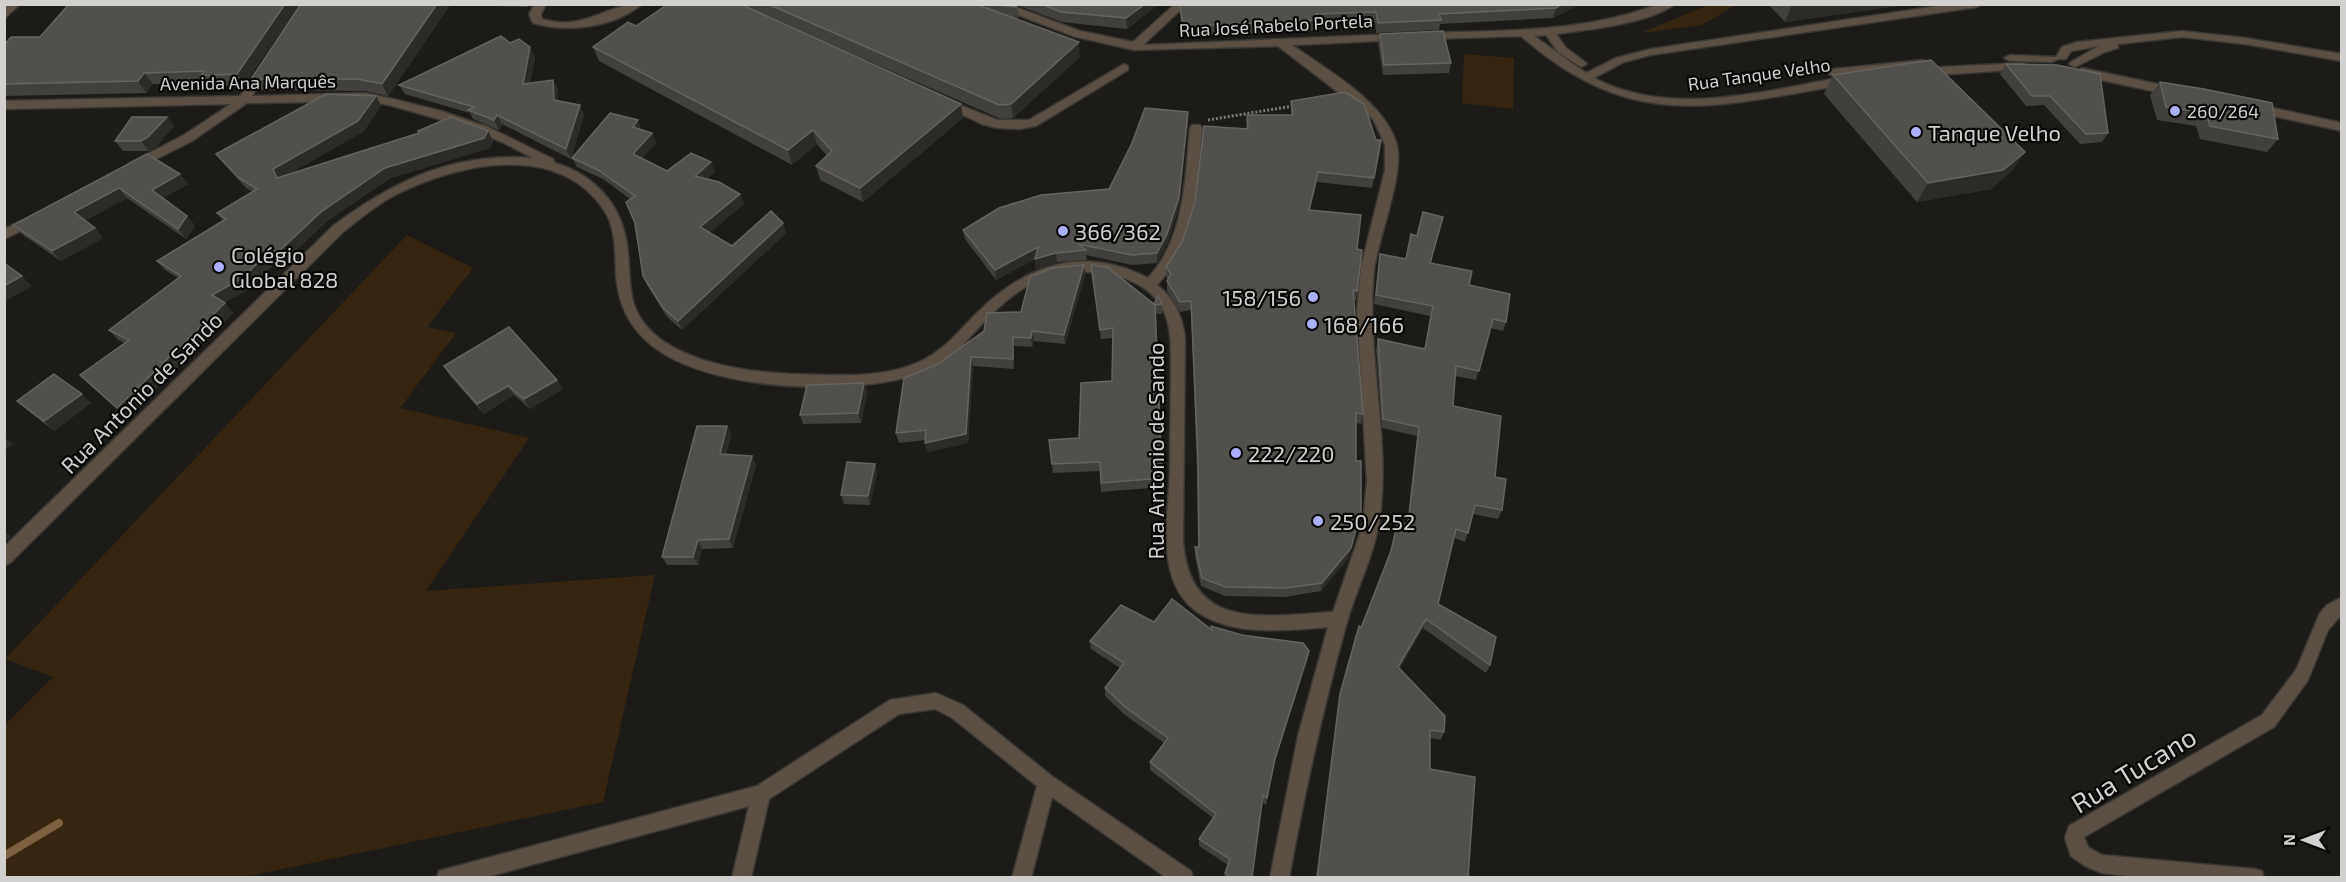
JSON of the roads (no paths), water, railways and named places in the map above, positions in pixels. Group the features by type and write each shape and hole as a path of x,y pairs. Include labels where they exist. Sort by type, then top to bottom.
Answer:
{"street":[{"path":"4,16 15,4"},
{"path":"541,4 535,14 537,21 581,26 637,4"},
{"name":"Rua José Rabelo Portela","path":"995,4 1077,34 1134,46 1180,48 1548,30 1620,20 1670,4"},
{"path":"1134,46 1182,4"},
{"path":"1590,75 1620,60 1651,52 1977,4"},
{"name":"Rua Tanque Velho","path":"1548,30 1562,50 1590,75"},
{"name":"Rua Tanque Velho","path":"1522,32 1590,75 1639,99 1687,102 1923,72 2056,61 2074,67"},
{"path":"2056,61 2066,49 2077,45 2182,34 2205,35 2342,58"},
{"path":"2074,67 2101,49 2155,37"},
{"path":"1279,878 1307,736 1339,619 1371,525 1375,481 1364,310 1368,267 1391,170 1391,144 1378,117 1363,103 1282,43"},
{"path":"127,170 188,138 243,101 269,62"},
{"path":"2074,67 2187,94"},
{"path":"929,96 994,126 1019,126 1032,123 1124,68"},
{"name":"Avenida Ana Marquês","path":"4,105 365,98 396,102 493,132 516,141 552,164"},
{"path":"2243,106 2339,129"},
{"path":"1149,285 1162,274 1178,244 1196,128"},
{"name":"Rua Antonio de Sando","path":"4,558 338,229 367,206 394,190 455,168 498,162 552,164 584,182 612,211 618,228 628,306 637,324 664,348 681,357 745,375 789,379 862,379 897,375 918,368 929,364 951,348 998,299 1025,278 1061,266 1126,273 1149,285 1172,311 1178,337 1175,527 1178,571 1187,589 1204,607 1232,618 1266,622 1339,619"},
{"path":"4,235 46,213"},
{"name":"Rua Tucano","path":"2255,878 2102,864 2086,858 2075,844 2074,837 2076,832 2268,721 2288,698 2303,673 2327,613 2342,604"},
{"path":"446,878 476,874 761,794 896,706 936,701 957,711 1047,783 1184,878"},
{"path":"1021,878 1047,783"},
{"path":"741,878 761,794"}],"waterway":[{"path":"4,856 59,823"}],"place":[{"name":"260/264","path":"2175,111"},
{"name":"Tanque Velho","path":"1916,132"},
{"name":"366/362","path":"1063,231"},
{"name":"Colégio Global 828","path":"219,267"},
{"name":"158/156","path":"1313,297"},
{"name":"168/166","path":"1312,324"},
{"name":"222/220","path":"1236,453"},
{"name":"250/252","path":"1318,521"}]}
